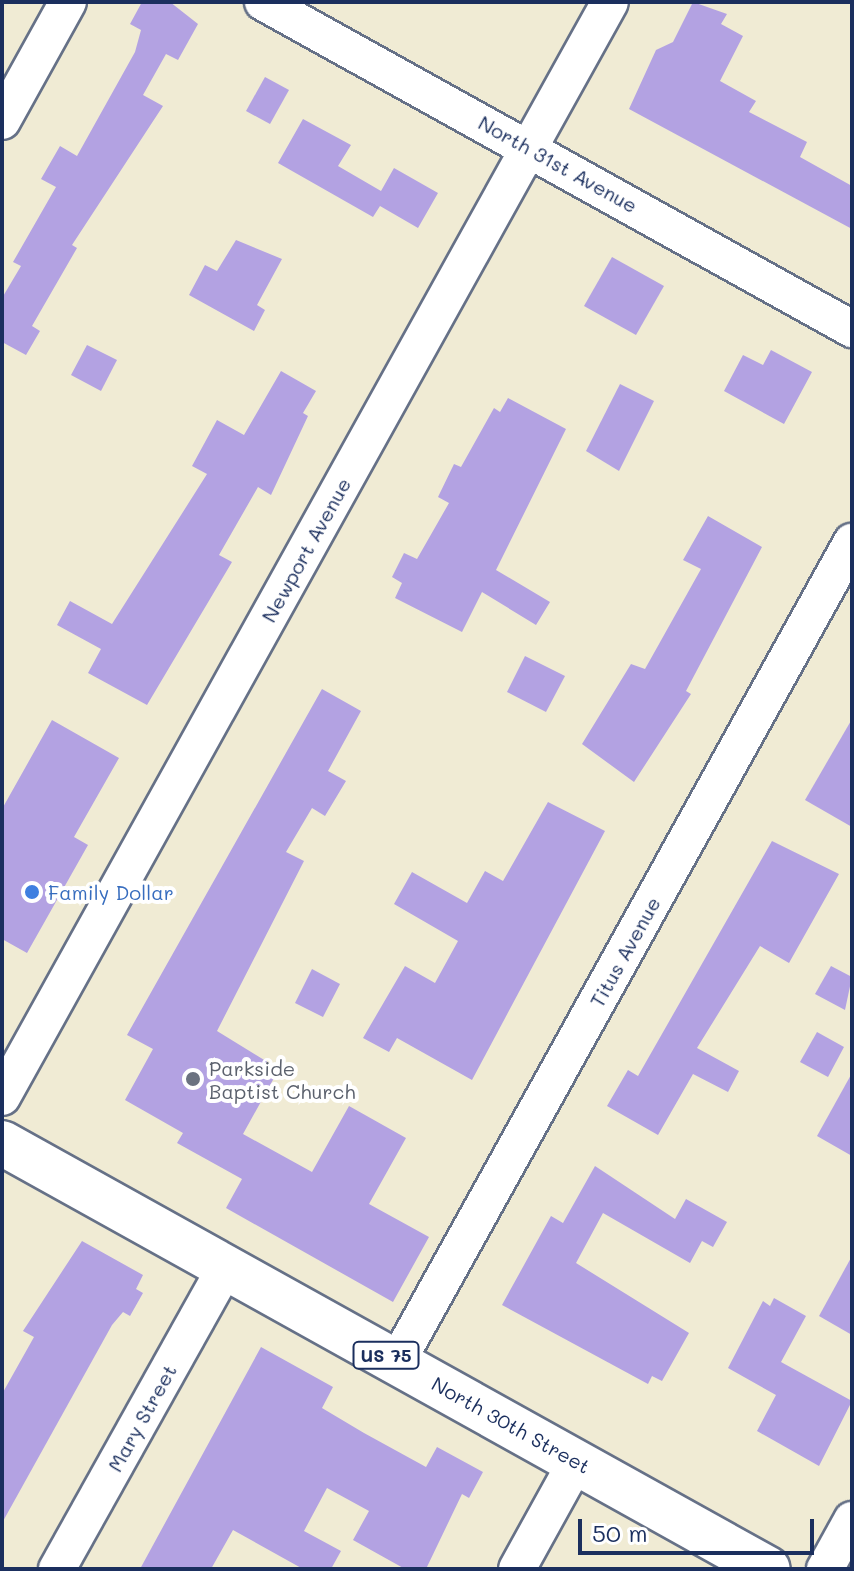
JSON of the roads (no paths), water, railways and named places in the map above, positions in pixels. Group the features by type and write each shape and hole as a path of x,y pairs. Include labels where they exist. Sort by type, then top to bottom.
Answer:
{"highway":[{"name":"North 30th Street","path":"2,1143 768,1569"}],"street":[{"path":"2,121 68,2"},
{"name":"North 31st Avenue","path":"263,2 530,147 852,329"},
{"name":"Newport Avenue","path":"2,1097 610,2"},
{"name":"Titus Avenue","path":"397,1362 852,542"},
{"name":"Mary Street","path":"57,1569 226,1266"},
{"path":"517,1569 576,1462"},
{"path":"825,1569 852,1520"}],"place":[{"name":"Family Dollar","path":"32,892"},
{"name":"Parkside Baptist Church","path":"193,1079"}]}
